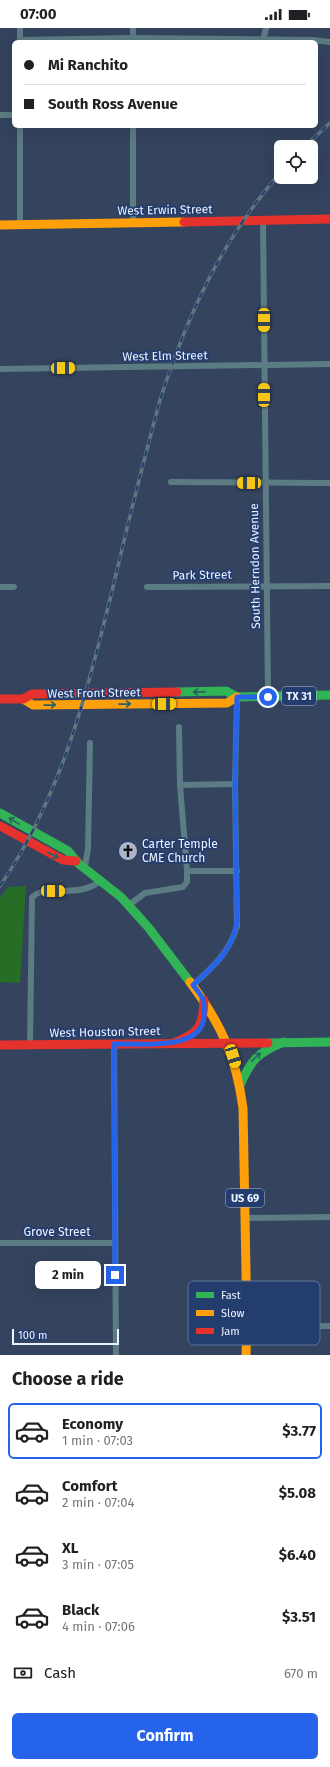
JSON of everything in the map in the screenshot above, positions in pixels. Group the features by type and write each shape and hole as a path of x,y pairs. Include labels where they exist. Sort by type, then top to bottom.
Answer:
{"main road":[{"name":"West Erwin Street","path":"0,225 330,219"},
{"name":"West Front Street","path":"0,700 23,699 33,705 227,703 237,697 330,695"},
{"name":"US 69","path":"0,813 68,851 76,861 102,880 130,905 193,985 220,1024 228,1042 240,1085 243,1115 246,1281"},
{"name":"US 69","path":"0,826 62,860 76,861"},
{"path":"174,1043 192,1036 199,1031 204,1018 204,1000"},
{"path":"240,1085 254,1058 266,1049 284,1042"},
{"name":"West Houston Street","path":"0,1045 330,1042"},
{"name":"US 69","path":"246,1345 246,1355"}],"street":[{"path":"20,28 20,40"},
{"path":"133,28 133,40 313,40"},
{"path":"263,40 266,28"},
{"path":"318,41 330,42"},
{"path":"0,115 12,115"},
{"path":"20,128 20,225"},
{"path":"133,128 133,223"},
{"name":"South Herndon Avenue","path":"263,220 264,483 268,697"},
{"name":"West Elm Street","path":"0,369 330,364"},
{"path":"171,482 330,483"},
{"name":"Park Street","path":"146,587 330,586"},
{"path":"0,587 14,587"},
{"path":"193,985 218,962 232,939 237,922 235,784 237,697"},
{"path":"130,905 145,893 183,887 187,882 180,785 179,727"},
{"path":"85,867 88,848 90,743"},
{"path":"180,785 235,784"},
{"path":"187,871 237,872"},
{"path":"30,1044 32,903 35,894 42,891 79,891 93,886 102,880"},
{"path":"114,1044 114,1243 116,1355"},
{"path":"245,1218 330,1217"},
{"name":"Grove Street","path":"0,1243 114,1243"},
{"path":"320,1326 330,1326"}],"green space":[{"path":"26,886 20,983 0,982 0,898 8,887"}],"railway":[{"path":"312,140 330,123"},
{"path":"0,886 40,817 70,744 103,630 135,495 160,400 182,338 208,280 224,251 241,224 274,181"}],"traffic: fast":[{"path":"177,692 226,691 237,697 330,695"},
{"path":"0,813 68,851 79,864 121,897 148,927 190,982"},
{"path":"240,1085 248,1069 256,1058 268,1049 284,1042"},
{"path":"268,1043 330,1042"}],"traffic: slow":[{"path":"0,225 184,222"},
{"path":"23,699 33,705 227,703 237,697"},
{"path":"190,982 201,997 226,1041 240,1089 243,1108 246,1281"},
{"path":"246,1345 246,1355"}],"traffic: jam":[{"path":"184,222 330,219"},
{"path":"0,699 23,699 32,694 177,692"},
{"path":"0,826 63,860 76,861"},
{"path":"174,1043 189,1036 198,1028 201,1023 204,1000"},
{"path":"0,1045 268,1043"}],"place":[{"name":"Carter Temple CME Church","path":"128,851"}],"route":[{"path":"115,1275 114,1044 174,1043 192,1036 199,1031 202,1025 204,1018 204,1000 193,985 218,962 225,953 237,926 238,911 235,784 237,697 268,697"}]}
